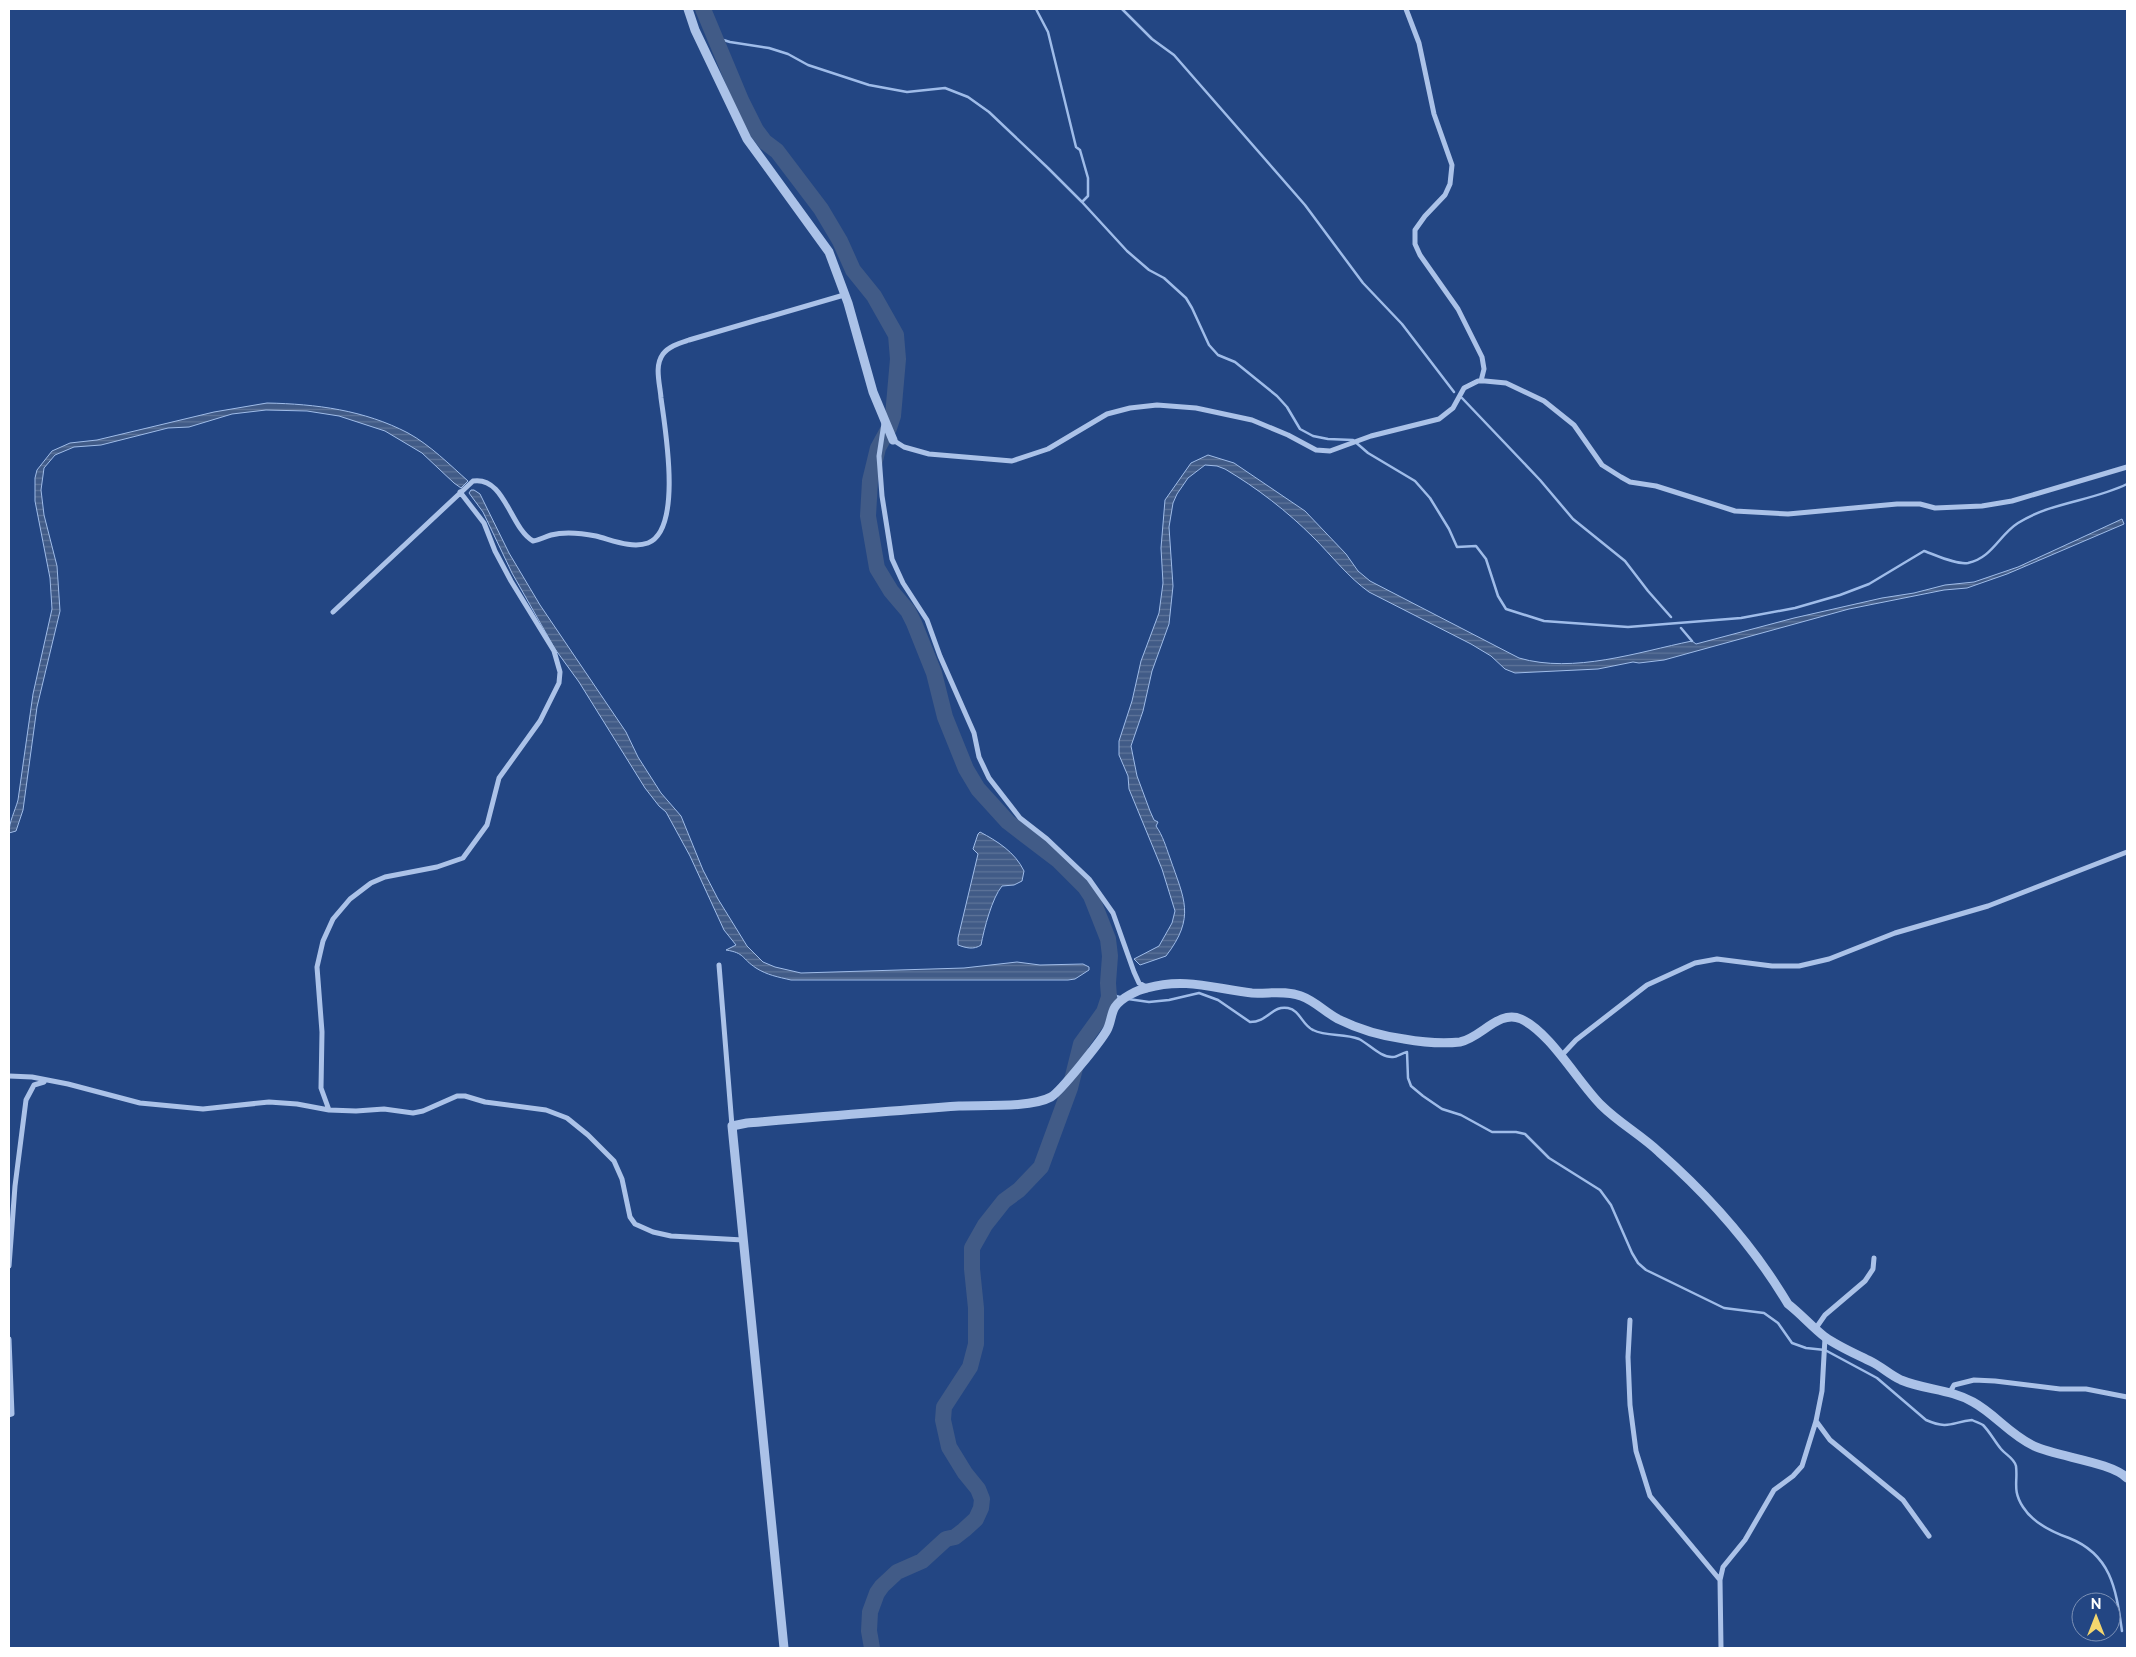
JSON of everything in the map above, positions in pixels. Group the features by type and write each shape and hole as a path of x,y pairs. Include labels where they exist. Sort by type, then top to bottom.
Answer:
{"street":[{"path":"688,9 694,30 747,139 829,252 848,303 873,392 893,440 904,447 929,454 1012,461 1048,449 1088,424 1116,411 1130,408 1169,406 1225,413 1252,420 1288,435 1316,450 1330,451 1371,436 1439,419 1453,408 1464,388 1481,381 1506,383 1544,401 1574,426 1602,465 1621,477 1735,511 1788,514 1897,504 1920,504 1935,508 1982,506 2012,501 2127,467"},
{"path":"1406,9 1420,43 1434,114 1449,155 1452,170 1450,184 1444,195 1415,230 1415,244 1420,255 1458,309 1482,357 1484,369 1481,381"},
{"path":"333,612 473,481 488,483 504,500 520,530 533,541 564,532 591,535 637,545 650,542 656,538 666,519 670,496 669,470 658,372 663,354 676,344 844,295"},
{"path":"884,420 879,456 882,496 892,559 903,583 927,620 940,656 974,733 979,757 989,778 1020,818 1047,839 1088,878 1113,913 1134,972 1139,983 1147,988"},
{"path":"330,1110 321,1088 322,1032 317,967 321,947 334,919 350,899 371,883 385,877 437,867 463,858 487,825 499,778 540,721 559,683 560,672 554,651 511,581 495,551 484,523 460,492"},
{"path":"1562,1055 1576,1040 1647,985 1695,963 1717,959 1772,966 1799,966 1829,959 1895,933 1988,906 2127,852"},
{"path":"719,965 742,1240 784,1648"},
{"path":"732,1126 748,1123 960,1106 1022,1103 1052,1096 1082,1064 1108,1029 1116,1005 1134,993 1147,988 1174,984 1195,983 1252,993 1292,993 1310,1000 1328,1013 1351,1024 1404,1039 1434,1042 1467,1040 1495,1022 1516,1017 1529,1023 1562,1055 1585,1088 1609,1114 1660,1153 1728,1222 1766,1271 1788,1304 1825,1337 1873,1362 1898,1379 1920,1388 1950,1392 1981,1406 2012,1434 2032,1445 2048,1452 2109,1468 2127,1478"},
{"path":"9,1076 32,1077 68,1084 140,1103 203,1110 269,1102 297,1104 330,1110 356,1111 384,1108 413,1113 423,1111 457,1096 465,1096 485,1102 546,1110 567,1118 598,1144 614,1161 622,1179 630,1217 635,1224 653,1232 671,1236 742,1240"},
{"path":"9,1266 15,1186 26,1100 34,1085 47,1081"},
{"path":"1816,1328 1825,1314 1865,1281 1873,1269 1874,1258"},
{"path":"1630,1320 1628,1357 1630,1405 1636,1451 1650,1496 1720,1580"},
{"path":"1721,1648 1720,1580 1724,1567 1745,1540 1774,1490 1793,1476 1802,1466 1816,1421 1822,1391 1825,1337"},
{"path":"9,1339 12,1414 9,1415"},
{"path":"1950,1392 1954,1385 1988,1381 2060,1389 2086,1389 2127,1397"},
{"path":"1816,1421 1830,1440 1903,1500 1929,1536"}],"water":[{"path":"267,403 304,405 339,410 391,425 424,443 468,481 461,488 422,453 385,431 339,416 307,411 266,410 232,414 189,427 168,428 101,445 74,447 55,455 44,468 41,490 44,515 57,566 60,611 37,707 23,810 16,831 9,833 18,800 33,694 52,609 50,578 35,501 37,470 52,451 70,443 97,440 214,412"},
{"path":"1208,455 1234,463 1305,511 1346,554 1358,571 1370,581 1519,658 1562,664 1606,660 1692,641 1696,644 1794,618 1882,598 1914,593 1945,585 1974,582 2018,567 2122,519 2124,524 2007,574 1967,588 1944,590 1849,609 1664,660 1633,662 1598,669 1515,673 1505,669 1491,656 1471,644 1369,592 1347,573 1304,528 1271,500 1225,469 1205,465 1188,478 1173,503 1169,527 1173,586 1169,624 1152,671 1143,711 1131,746 1137,776 1154,820 1158,822 1156,826 1161,834 1180,885 1183,897 1184,919 1181,930 1166,956 1140,965 1134,959 1159,946 1172,923 1175,911 1162,869 1129,789 1128,776 1119,755 1119,741 1132,701 1141,661 1159,613 1163,583 1161,548 1165,500 1191,463"},
{"path":"471,490 480,494 509,553 540,605 626,732 638,757 661,793 681,816 703,870 718,899 747,946 763,962 801,973 964,968 1017,962 1040,965 1083,964 1089,967 1089,970 1075,979 1068,980 791,980 764,972 756,968 740,954 726,950 736,945 724,930 690,856 666,812 645,788 579,682 555,649 512,573 483,512 469,493"},
{"path":"980,832 999,843 1011,853 1024,871 1022,881 1014,885 1002,886 998,891 986,922 981,945 976,948 970,948 958,945 958,938 978,854 973,849"}],"waterway":[{"path":"703,9 741,100 756,130 765,142 777,151 821,209 840,241 853,270 874,296 896,335 898,359 893,416 878,448 870,481 868,516 877,568 891,591 908,611 914,623 934,673 945,717 966,769 978,789 1008,822 1059,861 1085,887 1091,896 1108,939 1110,956 1109,997 1104,1012 1081,1044 1070,1088 1041,1167 1019,1190 1004,1201 985,1225 972,1248 976,1344 970,1367 944,1407 943,1420 949,1447 965,1473 978,1489 982,1499 981,1508 976,1519 964,1530 955,1537 946,1539 922,1561 897,1572 882,1586 877,1593 870,1612 869,1631 872,1648"},
{"path":"1036,9 1048,32 1076,147 1080,150 1088,178 1088,196 1082,202"},
{"path":"1122,9 1152,39 1174,55 1305,205 1363,283 1402,324 1454,392"},
{"path":"717,38 769,48 788,54 808,65 869,85 907,92 945,88 968,97 989,112 1082,202 1127,251 1149,270 1164,278 1186,298 1209,345 1218,355 1235,362 1277,396 1287,407 1300,429 1313,436 1353,440 1368,453 1415,481 1430,498 1449,529 1457,547 1476,546 1486,559 1498,596 1506,609 1544,621 1628,627 1741,618 1795,608 1840,595 1869,584 1924,551 1958,563 1968,563 1983,556 2011,528 2031,516 2044,510 2114,490 2127,484"},
{"path":"1462,398 1540,480 1573,519 1625,561 1671,617"},
{"path":"1681,628 1692,641"},
{"path":"1108,983 1116,996 1120,997"},
{"path":"1128,999 1149,1002 1169,1000 1199,993 1218,1000 1250,1022 1261,1019 1278,1009 1288,1008 1292,1009 1309,1028 1318,1032 1359,1039 1389,1057 1395,1057 1407,1052 1408,1078 1411,1086 1423,1096 1442,1109 1461,1115 1492,1132 1525,1134 1549,1158 1600,1190 1611,1205 1632,1253 1638,1263 1646,1270 1724,1308 1764,1313 1778,1323 1792,1343 1806,1348 1825,1350 1877,1378 1926,1420 1945,1425 1972,1420 1983,1425 2001,1449 2015,1463 2018,1496 2027,1513 2043,1526 2083,1545 2095,1554 2103,1564 2114,1588 2122,1631"}]}
